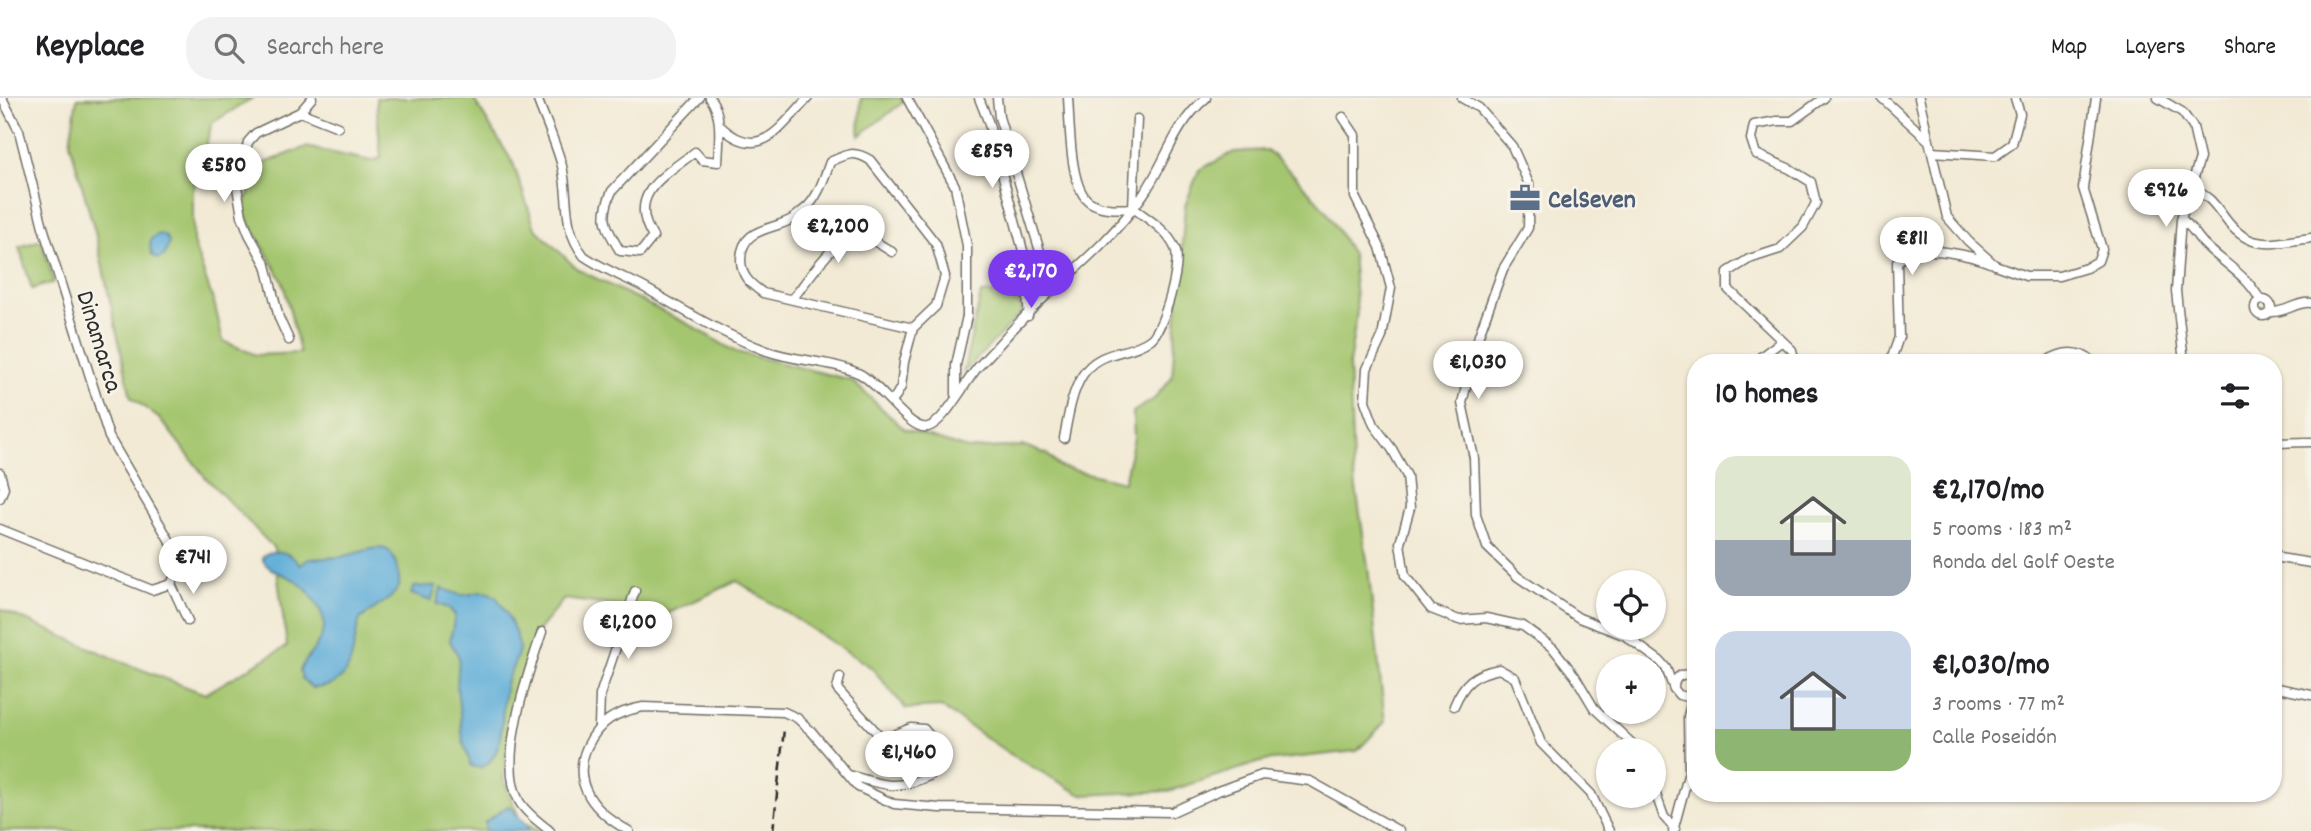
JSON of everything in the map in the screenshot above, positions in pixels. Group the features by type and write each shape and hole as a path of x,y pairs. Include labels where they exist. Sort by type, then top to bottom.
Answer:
{"street":[{"name":"Dinamarca","path":"2,98 19,131 43,227 109,437 182,562 171,584"},
{"path":"289,340 279,318 266,265 242,216 237,187 248,142 256,133 300,111 312,98"},
{"path":"537,98 562,169 569,230 573,243 584,256 729,336 771,352 844,366 864,376 892,401 909,422 919,428 927,428 940,422 974,372 1048,294 1103,244 1144,194 1173,136 1206,98"},
{"path":"699,98 612,191 604,209 606,228 620,251 640,253 653,237 642,210 644,197 667,173 695,152 702,160 718,162 719,125 715,104 710,98"},
{"path":"719,125 732,137 745,143 763,142 808,98"},
{"path":"907,98 955,186 967,246 967,316 956,365 956,396"},
{"path":"979,98 988,121 1029,273"},
{"path":"997,98 999,117 1053,285 1048,294 1037,297 1026,290"},
{"path":"1064,438 1071,405 1082,376 1093,363 1105,355 1137,346 1152,338 1165,316 1176,268 1176,250 1160,228 1133,208 1114,210 1089,201 1078,185 1071,141 1069,98"},
{"path":"1462,98 1479,108 1512,146 1529,184 1528,228 1503,269 1479,335 1462,403 1474,458 1476,515 1487,547 1518,577 1579,618 1624,635 1648,654"},
{"path":"1793,354 1792,350 1728,289 1728,272 1749,259 1780,249 1803,227 1816,203 1811,182 1790,169 1755,154 1751,138 1754,125 1793,121 1824,98"},
{"path":"1882,98 1928,140"},
{"path":"1919,98 1947,217 1968,241 1995,265"},
{"path":"1932,152 1995,156 2012,144 2020,114 2015,98"},
{"path":"1893,354 1899,337 1897,262 1910,253 1971,255 2026,276 2059,276 2086,268 2098,261 2102,249 2083,188 2096,98"},
{"path":"2158,98 2182,112 2196,135 2200,158 2181,219 2176,291 2183,354"},
{"path":"300,111 338,127"},
{"path":"1343,117 1356,135 1355,197 1380,247 1391,288 1382,337 1367,369 1365,401 1374,425 1392,449 1406,477 1410,508 1400,543 1405,576 1431,609 1459,620 1486,618 1522,626 1553,648 1575,676 1594,708 1626,738"},
{"path":"1133,208 1138,119"},
{"path":"892,401 901,387 913,328 936,306 945,276 936,244 870,160 859,153 847,154 830,162 819,190 808,206 792,220 756,231 745,241 741,252 741,271 749,284 763,293 913,328"},
{"path":"2192,188 2206,194 2235,233 2248,240 2268,243 2311,237"},
{"path":"2181,219 2202,242 2253,287 2260,300 2269,302 2271,312"},
{"path":"793,298 837,244 848,237 860,236 892,252"},
{"path":"1028,316 1030,307 1025,281 1029,273 1037,269 1049,274 1070,274"},
{"path":"2260,300 2256,303 2257,313 2262,316 2271,312 2284,312 2303,302 2311,303"},
{"path":"1765,354 1782,341"},
{"path":"2282,443 2311,442"},
{"path":"0,473 4,488 0,498"},
{"path":"0,529 152,590 171,584 188,621"},
{"path":"2282,558 2311,563"},
{"path":"599,726 600,695 635,591"},
{"path":"542,632 521,699 511,778 525,810 550,831"},
{"path":"1666,668 1687,674"},
{"path":"1666,668 1687,714"},
{"path":"1454,706 1460,692 1479,673 1499,669 1515,678 1541,743 1591,794 1609,831"},
{"path":"1675,691 1675,679 1687,676"},
{"path":"840,677 837,689 879,735 886,738 911,728 924,729 938,746 940,755 929,776 901,786 887,786 849,775"},
{"path":"2282,689 2311,695"},
{"path":"1675,691 1683,697 1687,695"},
{"path":"629,831 603,812 584,788 580,775 581,764 599,726 622,711 643,707 784,712 812,732 859,787 894,804 939,808 1172,812 1262,775 1310,781 1399,831"},
{"path":"1674,830 1687,780"},
{"path":"1661,808 1674,830"}],"green space":[{"path":"77,98 253,98 212,123 193,191 193,242 215,306 223,341 256,355 300,353 283,282 243,211 257,166 306,147 371,161 381,158 376,98 473,98 513,163 535,228 577,269 690,325 736,352 851,380 904,429 968,449 1025,446 1047,454 1060,467 1124,482 1134,438 1133,412 1154,399 1172,377 1185,206 1199,170 1234,152 1267,150 1327,212 1352,254 1357,312 1349,364 1353,468 1368,567 1385,722 1357,751 1264,761 1169,791 1082,795 1010,754 941,707 906,709 872,668 737,581 669,613 564,599 536,633 514,702 503,778 520,820 539,831 0,831 0,609 127,664 205,694 287,646 274,548 206,478 161,420 131,397 95,232 70,143"},
{"path":"861,98 905,98 906,100 859,136"},
{"path":"41,240 54,282 32,289 19,247"},
{"path":"1007,292 1024,310 963,373 981,294"}],"water":[{"path":"159,234 165,236 169,242 165,255 158,259 152,255 150,247 151,239"},
{"path":"371,549 385,549 392,554 399,587 391,597 360,619 353,654 345,674 327,686 312,688 302,679 300,670 323,633 322,614 311,595 301,585 267,566 262,557 272,552 282,552 300,565 309,559 341,557"},
{"path":"414,587 436,587 431,601 411,594"},
{"path":"441,588 462,595 481,592 493,595 506,612 518,643 517,657 504,694 499,743 489,762 480,768 471,766 463,741 457,687 459,657 450,641 455,615 449,608 437,604"},
{"path":"508,806 531,831 486,831 485,822"}],"railway":[{"path":"773,831 784,729"}],"place":[{"name":"CelSeven","path":"1525,198"}]}
